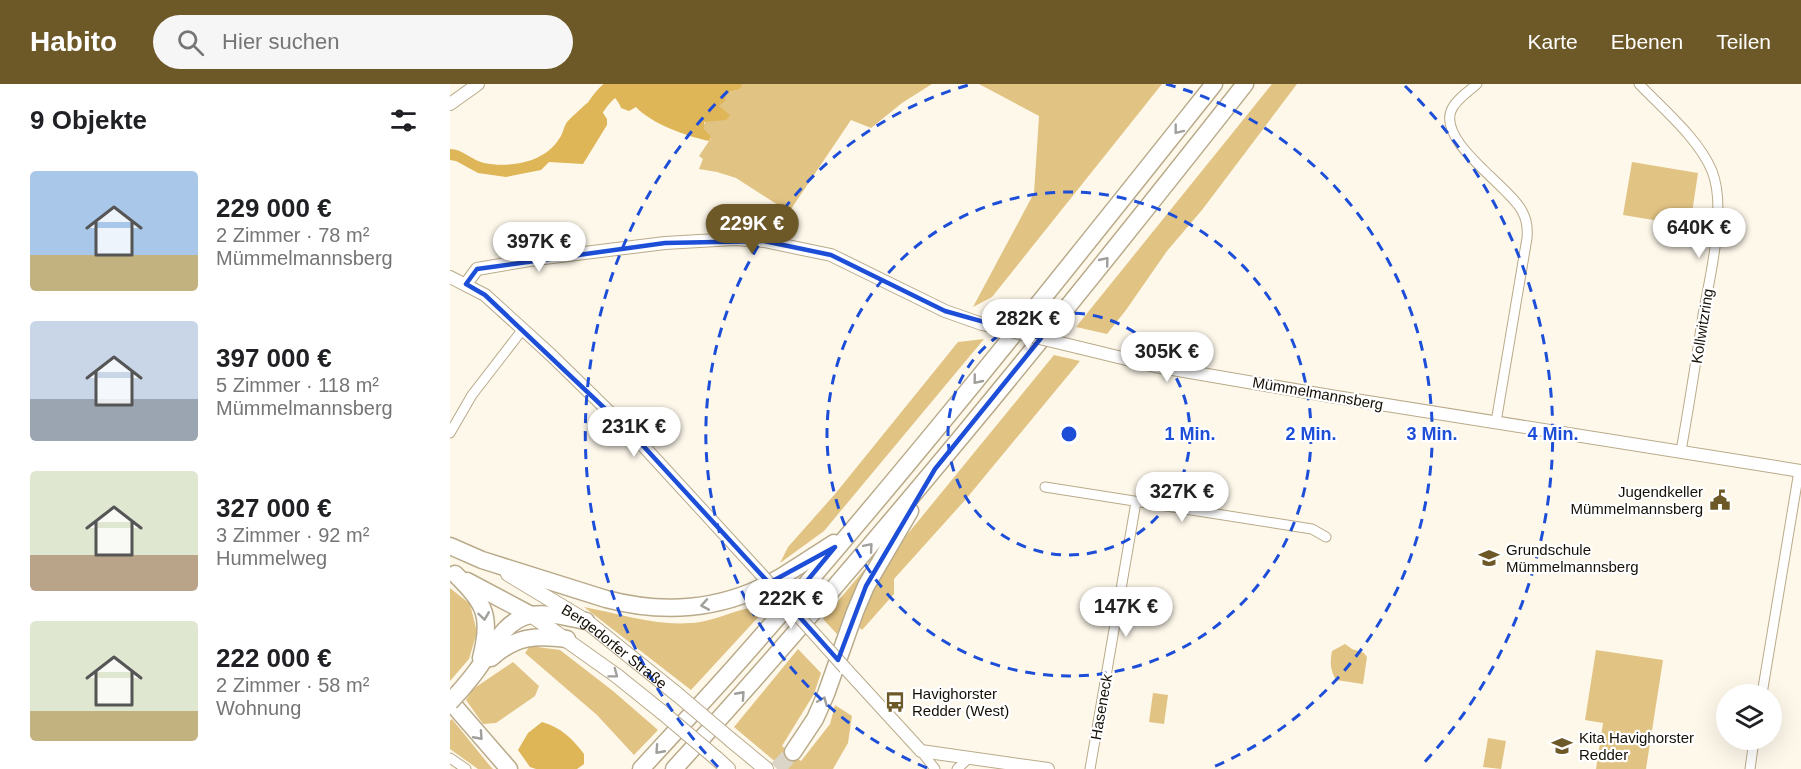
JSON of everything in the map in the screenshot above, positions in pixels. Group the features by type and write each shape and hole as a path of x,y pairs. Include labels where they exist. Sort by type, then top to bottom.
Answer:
{"highway":[{"path":"641,769 735,666 850,532 1055,284 1214,84"},
{"path":"674,769 756,678 935,469 1140,218 1245,84"},
{"path":"794,752 815,719 826,694 866,586 935,469"},
{"path":"482,560 626,605 664,609 683,608 706,606 752,591 784,575 850,532"},
{"name":"Bergedorfer Straße","path":"450,546 482,560"},
{"path":"452,573 476,596 484,609 485,632 479,668"},
{"name":"Bergedorfer Straße","path":"452,573 531,615"},
{"path":"479,668 492,646 515,621 531,615 586,621"},
{"path":"509,769 453,698 479,668 498,652 519,640 541,636 567,639"}],"main road":[{"name":"Bergedorfer Straße","path":"482,560 525,582 586,621 766,769"},
{"name":"Bergedorfer Straße","path":"531,615 567,639 663,713 728,769"}],"street":[{"path":"450,104 478,84"},
{"path":"1477,84 1451,112 1452,132 1460,145 1522,209 1528,225 1496,422"},
{"name":"Kollwitzring","path":"1639,84 1694,142 1712,170 1716,183 1718,214 1682,451"},
{"name":"Mümmelmannsberg","path":"466,284 477,269 536,259 700,240 764,241 831,255 945,311 982,324 1155,366 1422,412 1800,471"},
{"path":"450,278 485,295 636,438 935,769"},
{"path":"450,433 472,395 523,329"},
{"path":"1764,684 1800,471"},
{"path":"1045,487 1312,529 1326,537"},
{"name":"Haseneck","path":"1090,769 1136,502"},
{"path":"1750,769 1753,750"},
{"path":"921,751 1048,769"},
{"path":"450,758 466,769"},
{"path":"957,769 969,758"}],"highlighted area":[{"path":"764,241 831,255 945,311 1041,338 935,469 866,586 838,660 788,604 835,547 769,583 636,438 485,295 466,284 477,269 665,243"}],"shaded area":[{"path":"608,84 743,84 740,89 726,93 725,101 719,106 730,115 726,120 704,122 704,129 711,137 709,141 670,128 651,119 636,107 629,111 621,108"},
{"path":"743,84 932,84 902,103 871,128 851,120 789,212 736,178 699,169 703,159 699,156 711,138 703,129 706,120 726,93 740,89"},
{"path":"979,84 1162,84 992,297 973,307 1034,193 1039,116"},
{"path":"1272,84 1297,84 1202,210 1167,251 1107,334 1076,327"},
{"path":"587,103 597,104 607,119 607,125 583,164 549,162 541,170 506,177 478,173 450,160 450,149 484,163 515,164 535,158 552,147 567,122"},
{"path":"1632,162 1698,173 1690,226 1623,215"},
{"path":"984,339 824,531 780,563 788,547 835,494 958,342"},
{"path":"1054,355 1080,361 966,499 894,579 894,594 862,630 857,625 877,581 906,536"},
{"path":"864,570 864,573 837,634 823,619"},
{"path":"450,588 470,604 477,632 469,659 450,681"},
{"path":"584,607 671,623 700,622 754,607 762,613 691,690"},
{"path":"1345,644 1364,653 1367,657 1363,684 1336,680 1334,676 1331,666 1332,651"},
{"path":"530,646 560,650 658,730 634,755 597,715 525,653"},
{"path":"798,649 821,673 814,694 782,746 801,761 830,724 835,705 852,716 848,743 833,769 784,769 734,727"},
{"path":"1596,650 1663,660 1646,769 1596,769 1603,723 1585,720"},
{"path":"513,662 539,686 535,696 496,723 483,724 466,700 473,689"},
{"path":"1153,693 1168,695 1164,724 1149,722"},
{"path":"452,719 493,769 478,769 450,749 450,721"},
{"path":"542,722 555,727 571,739 584,754 584,764 577,769 530,767 518,750 528,733"},
{"path":"1488,738 1506,741 1501,769 1483,767"}],"waterway":[{"path":"585,124 604,96 620,84"}],"tunnel":[{"path":"777,769 793,752"}],"place":[{"name":"Jugendkeller Mümmelmannsberg","path":"1720,500"},
{"name":"Grundschule Mümmelmannsberg","path":"1489,558"},
{"name":"Havighorster Redder (West)","path":"895,702"},
{"name":"Kita Havighorster Redder","path":"1562,746"}]}
